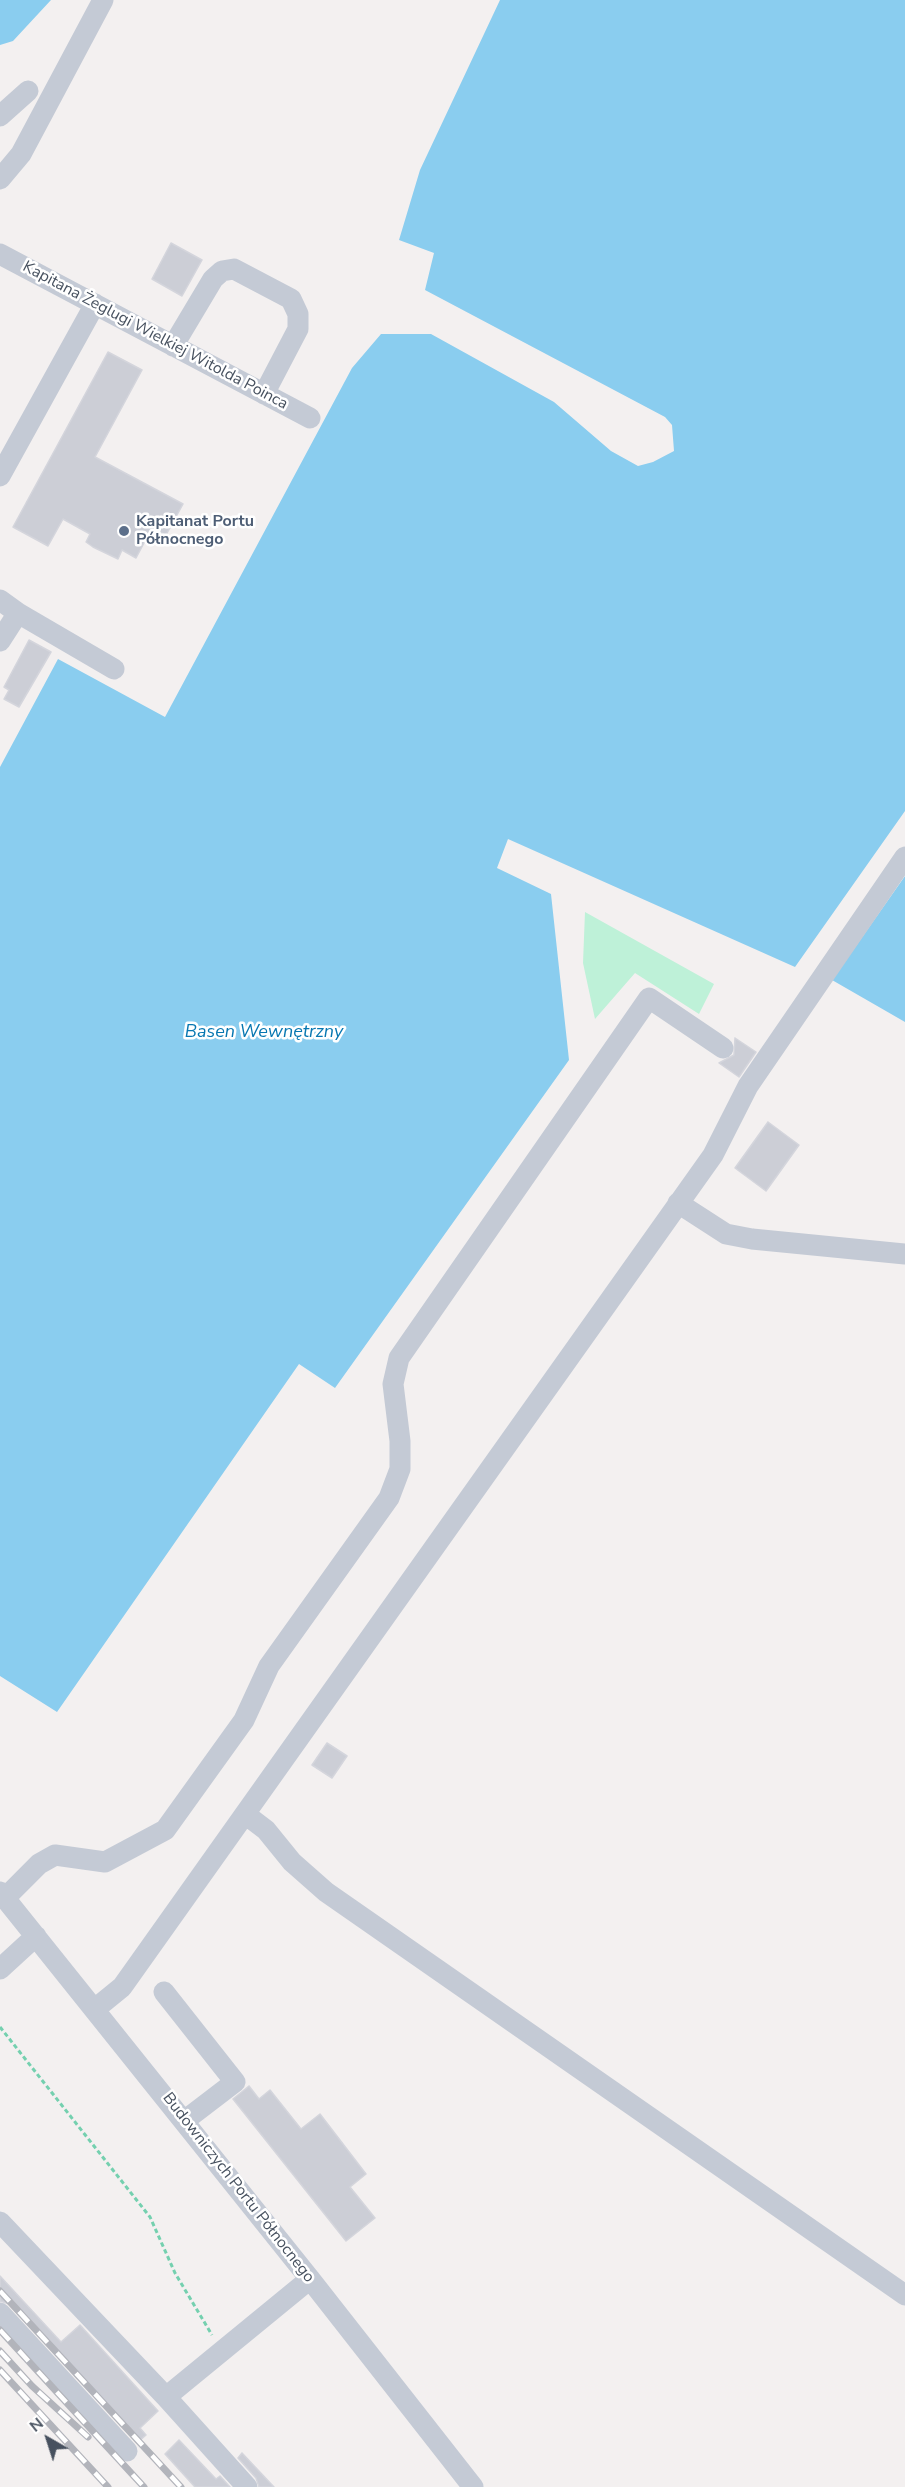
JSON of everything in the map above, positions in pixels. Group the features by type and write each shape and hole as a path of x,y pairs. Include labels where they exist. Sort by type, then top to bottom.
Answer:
{"street":[{"path":"2,174 21,154 103,0"},
{"path":"0,116 28,90"},
{"name":"Kapitana Żeglugi Wielkiej Witolda Poinca","path":"0,255 310,418"},
{"path":"173,346 213,279 222,271 234,269 291,299 298,314 298,329 264,394"},
{"path":"0,476 95,304"},
{"path":"0,600 18,613 114,669"},
{"path":"0,641 18,613"},
{"path":"95,2009 122,1987 713,1155 748,1086 905,857"},
{"path":"2,1895 39,1864 55,1855 105,1862 165,1830 244,1720 269,1666 388,1498 400,1469 400,1441 393,1384 399,1358 649,998 723,1048"},
{"path":"678,1203 726,1234 734,1236 905,1254"},
{"path":"245,1814 266,1830 292,1862 326,1892 905,2295"},
{"name":"Budowniczych Portu Północnego","path":"2,1895 310,2279 473,2487"},
{"path":"0,1969 36,1936"},
{"path":"164,1992 235,2082 184,2121"},
{"path":"2,2220 247,2487"},
{"path":"165,2397 310,2279"},
{"path":"0,2313 127,2451"}],"path":[{"path":"0,2027 150,2217 175,2273 201,2319 223,2350"}],"green space":[{"path":"585,912 714,984 699,1014 635,973 595,1019 583,963"}],"water":[{"path":"0,0 51,0 13,41 0,45"},
{"name":"Basen Wewnętrzny","path":"500,0 905,0 905,811 795,967 508,839 497,868 551,894 569,1060 335,1388 299,1364 57,1712 0,1676 0,767 58,659 165,717 352,368 381,334 431,334 554,402 611,451 638,466 653,462 674,451 672,425 665,417 425,290 434,253 399,240 420,170"},
{"path":"905,876 905,1022 832,980"}],"building":[{"path":"171,243 202,260 182,296 152,279"},
{"path":"108,352 142,370 95,457 183,504 166,535 152,528 136,558 122,550 118,559 93,547 86,542 90,534 63,519 48,546 13,527"},
{"path":"29,640 51,652 19,707 4,699 9,690 4,687"},
{"path":"735,1038 756,1052 739,1077 719,1063 734,1055"},
{"path":"768,1122 799,1145 766,1191 735,1168"},
{"path":"327,1743 347,1756 332,1778 312,1765"},
{"path":"249,2086 259,2099 270,2090 301,2129 320,2114 366,2174 350,2187 375,2218 346,2241 233,2099"},
{"path":"0,2276 61,2342 80,2325 158,2411 140,2428 146,2435 137,2443 9,2304 0,2301"},
{"path":"179,2440 216,2479 220,2476 230,2487 195,2487 165,2454"},
{"path":"242,2453 274,2487 259,2487 256,2478 238,2458"}],"railway":[{"path":"0,2291 181,2487"},
{"path":"0,2330 144,2487"},
{"path":"0,2351 32,2386 88,2437"},
{"path":"0,2370 108,2487"}],"place":[{"name":"Kapitanat Portu Północnego","path":"124,531"}]}
